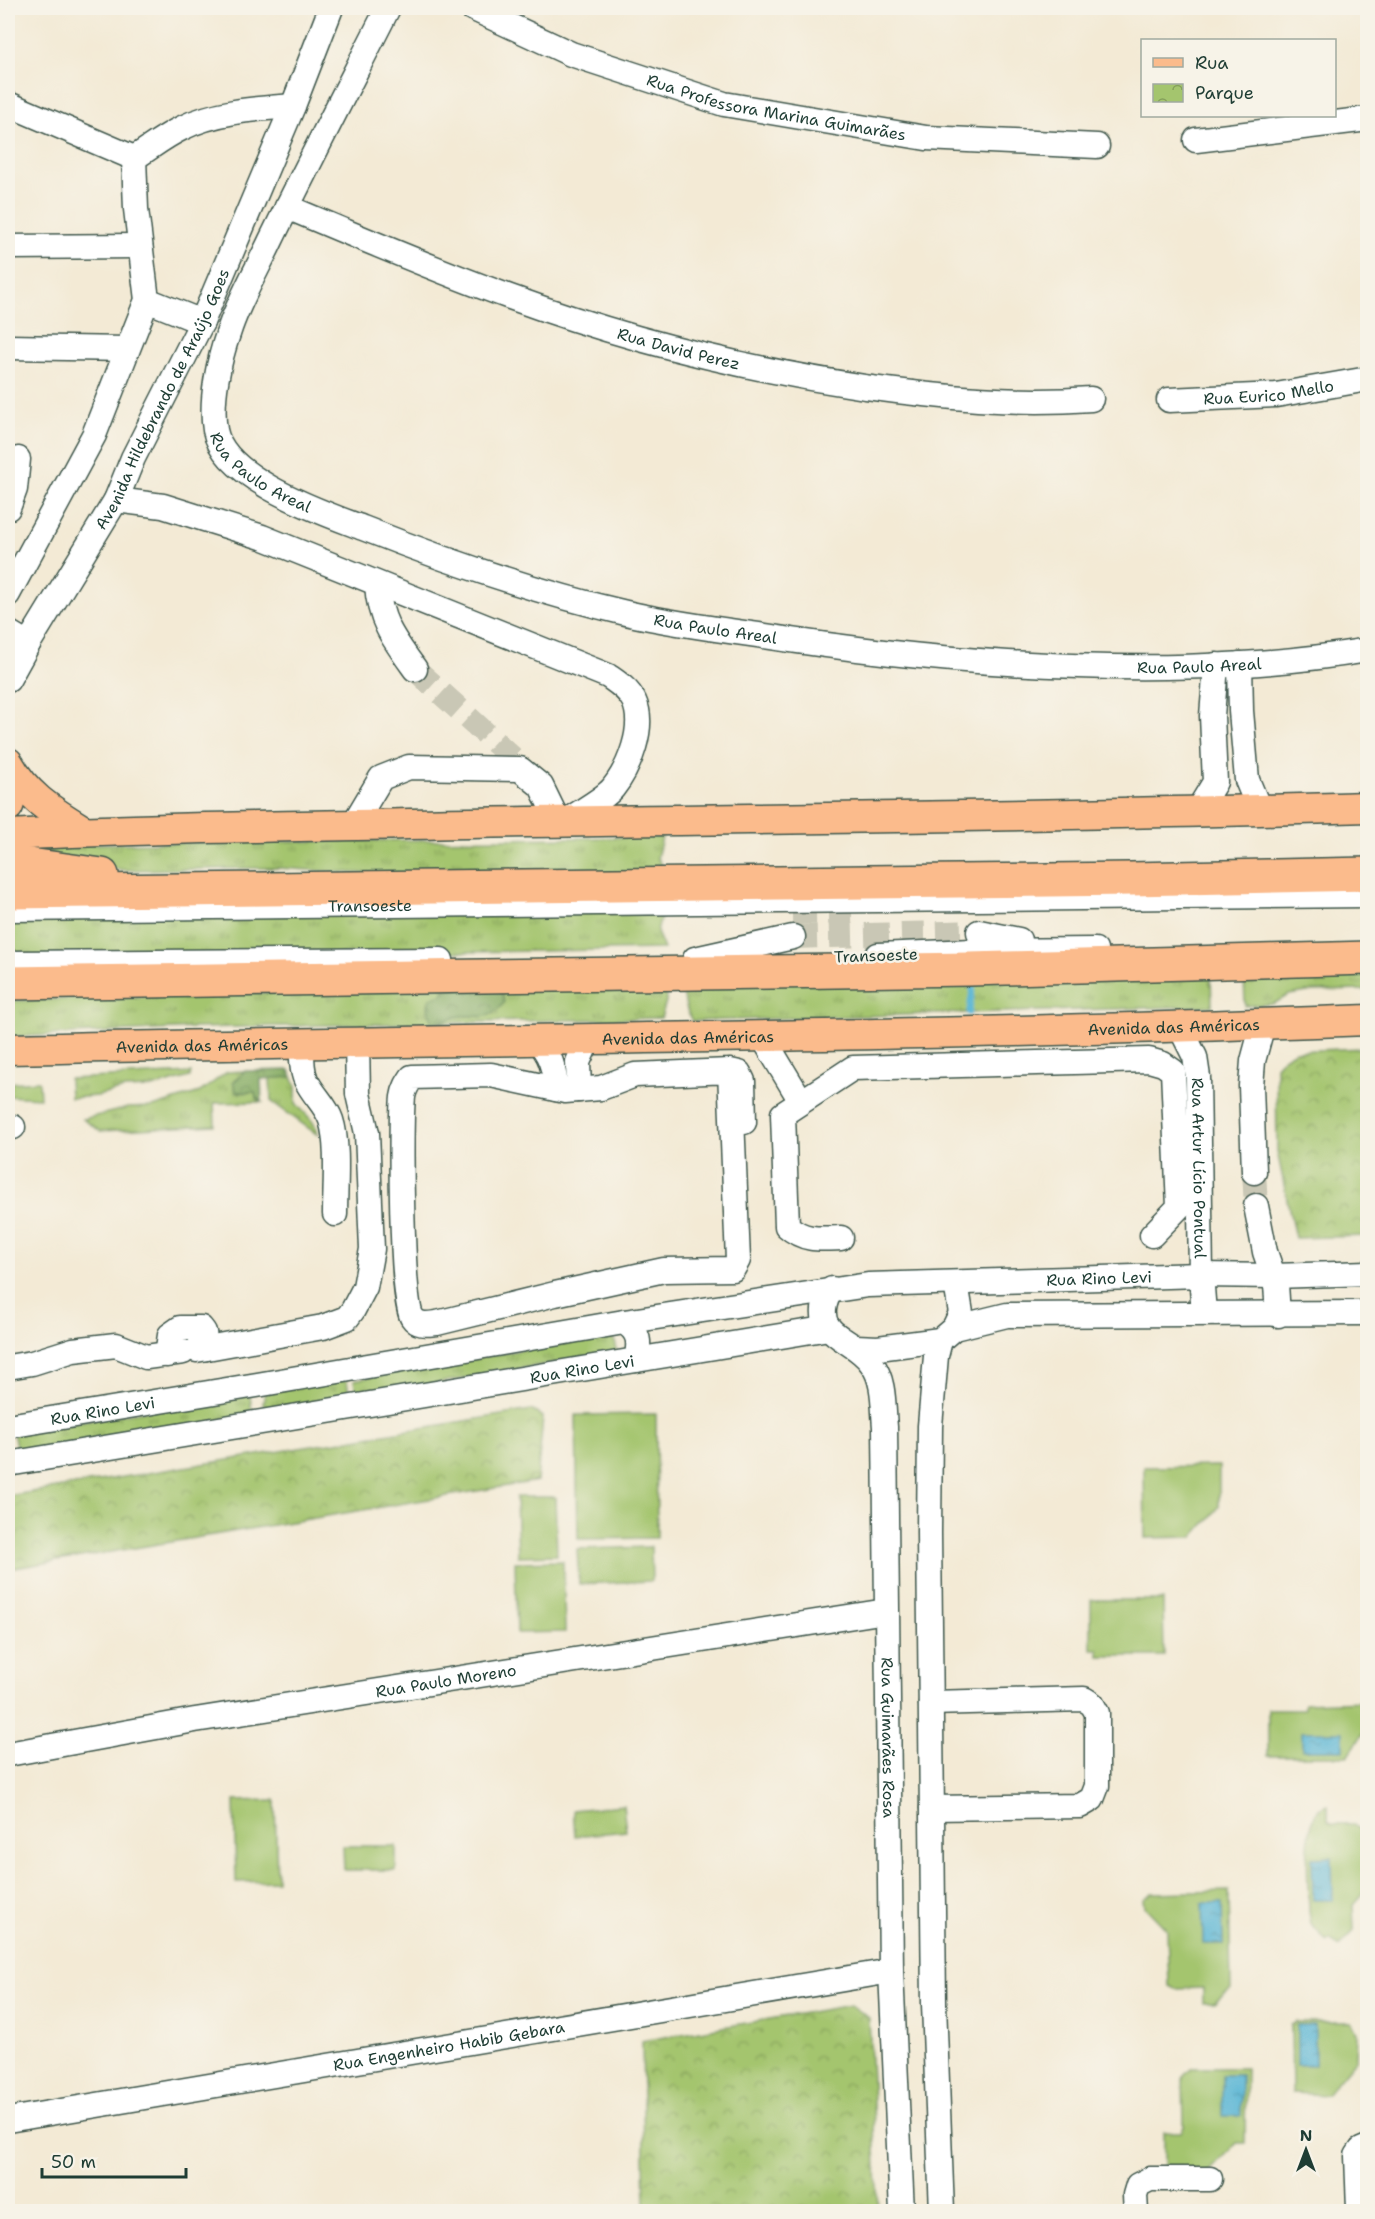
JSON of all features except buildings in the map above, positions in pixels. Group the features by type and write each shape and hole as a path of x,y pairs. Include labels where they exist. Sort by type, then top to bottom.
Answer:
{"highway":[{"path":"8,862 114,877 183,879 212,891"},
{"path":"8,892 1132,889 1302,886 1368,874"},
{"path":"11,979 675,974 1153,957 1300,954 1368,958"}],"main road":[{"path":"11,783 84,831"},
{"path":"8,835 84,831 563,820 1196,813 1368,807"},
{"name":"Avenida das Américas","path":"8,1049 775,1035 1368,1020"}],"street":[{"name":"Avenida Hildebrando de Araújo Goes","path":"8,680 18,638 116,500 133,458 202,322 293,106 331,8"},
{"name":"Avenida Hildebrando de Araújo Goes","path":"229,329 287,207 388,8"},
{"name":"Rua Professora Marina Guimarães","path":"472,8 571,54 724,105 926,138 1097,146"},
{"path":"8,104 134,158"},
{"path":"134,158 182,128 210,117 247,110 293,106"},
{"path":"1196,140 1368,119"},
{"path":"8,594 94,435 147,300 139,246 134,158"},
{"name":"Rua David Perez","path":"287,207 432,268 512,298 597,326 760,369 908,393 1046,401 1091,399"},
{"path":"8,247 139,246"},
{"path":"147,300 202,322"},
{"name":"Rua Paulo Areal","path":"229,329 213,405 215,429 221,449 234,463 264,484 308,507 433,556 539,589 627,613 690,625 831,646 944,659 1134,668 1228,665 1368,650"},
{"path":"8,347 127,349"},
{"name":"Rua Eurico Mello","path":"1169,400 1276,395 1368,379"},
{"path":"8,508 15,489 18,459"},
{"path":"116,500 163,506 252,534 608,676 624,687 634,702 637,720 634,750 612,789 563,820 541,786 519,767 409,767 381,778 352,825"},
{"path":"377,584 378,604 385,623 415,669"},
{"path":"1228,665 1241,711 1246,780 1260,811"},
{"path":"1196,813 1215,782 1212,716 1228,665"},
{"path":"1302,886 1368,895"},
{"name":"Transoeste","path":"8,909 1040,898 1132,889"},
{"name":"Transoeste","path":"1040,898 979,921 1019,940 1056,950"},
{"name":"Transoeste","path":"732,901 772,911 792,913"},
{"name":"Transoeste","path":"695,958 793,937"},
{"path":"1300,954 1368,946"},
{"name":"Transoeste","path":"11,979 973,951 1056,950 1153,957"},
{"path":"1254,1172 1251,1086 1253,1060 1263,1024"},
{"name":"Rua Artur Lício Pontual","path":"1179,1025 1195,1057 1198,1077 1201,1275 1204,1313"},
{"path":"775,1035 805,1091"},
{"path":"567,1090 589,1038"},
{"path":"536,1039 545,1048 567,1090"},
{"path":"8,1367 32,1363 74,1350 116,1345 146,1357 188,1351 336,1323 347,1318 360,1297 368,1276 372,1249 367,1132 358,1094 357,1042"},
{"path":"302,1043 304,1074 326,1109 334,1133 335,1214"},
{"path":"842,1243 819,1248 806,1245 792,1240 778,1228 776,1107 853,1068 1149,1060 1163,1064 1173,1071 1179,1207 1152,1235"},
{"path":"412,1077 404,1089 403,1098 404,1270 409,1313 413,1319 422,1324 437,1323 555,1293 664,1270 733,1269 738,1260 730,1071"},
{"path":"390,1127 391,1088 401,1078 491,1075 567,1090 601,1088 634,1075 730,1071 739,1073 742,1077 744,1122"},
{"path":"1256,1206 1274,1276 1278,1297 1278,1315"},
{"name":"Rua Rino Levi","path":"8,1426 831,1289 868,1285 1201,1275 1274,1276 1368,1273"},
{"path":"942,2211 934,2004 930,1426 936,1356 961,1313 956,1283"},
{"path":"636,1360 829,1328 824,1310 825,1298 831,1289"},
{"path":"255,1324 330,1310 360,1297"},
{"path":"856,1347 878,1348 947,1334 1007,1315 1368,1313"},
{"name":"Rua Rino Levi","path":"8,1464 636,1360 640,1346 639,1337 634,1328 624,1322"},
{"name":"Rua Guimarães Rosa","path":"829,1328 856,1347 873,1364 882,1387 885,1427 891,1971 902,2211"},
{"path":"257,1385 258,1404 266,1422"},
{"name":"Rua Paulo Moreno","path":"8,1754 195,1720 886,1611"},
{"path":"931,1703 1084,1699 1092,1704 1097,1713 1097,1786 1092,1799 1080,1806 932,1808"},
{"name":"Rua Engenheiro Habib Gebara","path":"8,2120 891,1971"},
{"path":"1358,2210 1357,2156 1360,2150 1368,2147"},
{"path":"1136,2211 1138,2185 1150,2179 1210,2179"}],"green space":[{"path":"662,837 657,858 667,875 418,877 278,868 124,870 8,853 8,845"},
{"path":"664,905 657,932 664,949 8,959 8,913"},
{"path":"1368,969 1367,990 1313,991 1289,995 1273,1004 1245,1006 1244,975 1211,976 1212,1006 692,1021 679,981 918,980 973,987 993,976"},
{"path":"662,980 667,998 661,1018 196,1028 8,1037 8,1001"},
{"path":"496,985 503,996 504,1003 491,1014 481,1017 456,1017 433,1023 428,1010 430,998 442,994 444,989"},
{"path":"1368,1049 1367,1236 1295,1238 1277,1151 1276,1066 1283,1058 1295,1051"},
{"path":"290,1070 292,1077 261,1079 262,1102 256,1098 255,1092 236,1092 233,1082 241,1076 243,1071"},
{"path":"243,1071 241,1076 235,1079 239,1093 256,1092 256,1098 262,1102 214,1103 215,1125 100,1131 83,1119 128,1108 153,1107 200,1092 227,1072"},
{"path":"191,1073 190,1077 151,1088 124,1089 97,1096 70,1098 69,1079"},
{"path":"292,1077 296,1086 296,1103 312,1121 318,1135 271,1101 270,1078"},
{"path":"39,1081 40,1098 8,1096 8,1083"},
{"path":"606,1335 615,1341 616,1352 358,1397 354,1382 354,1380"},
{"path":"347,1380 350,1401 272,1415 263,1404 265,1391"},
{"path":"250,1394 251,1407 257,1417 18,1456 13,1432"},
{"path":"531,1410 543,1417 537,1481 8,1569 8,1496"},
{"path":"656,1414 657,1538 578,1539 576,1415"},
{"path":"1219,1466 1219,1507 1193,1537 1145,1538 1144,1467"},
{"path":"516,1497 555,1497 557,1555 518,1556"},
{"path":"651,1547 652,1581 579,1584 577,1549"},
{"path":"563,1561 565,1632 517,1633 515,1562"},
{"path":"1091,1600 1163,1600 1164,1656 1099,1656 1099,1649 1091,1649"},
{"path":"1367,1701 1367,1728 1348,1756 1268,1756 1268,1709 1304,1709 1304,1703"},
{"path":"275,1800 277,1881 236,1882 234,1801"},
{"path":"623,1805 626,1831 575,1836 573,1810"},
{"path":"1328,1805 1328,1821 1333,1824 1354,1824 1365,1834 1367,1889 1353,1905 1354,1931 1339,1947 1331,1939 1327,1942 1311,1924 1309,1912 1307,1870 1309,1835 1319,1810"},
{"path":"343,1846 396,1846 396,1870 344,1870"},
{"path":"1229,1891 1231,1989 1214,2003 1203,2003 1203,1988 1175,1989 1169,1986 1167,1930 1145,1907 1144,1899 1152,1893"},
{"path":"851,2005 869,2018 878,2211 645,2211 642,2041"},
{"path":"1296,2022 1351,2022 1357,2032 1356,2059 1326,2095 1292,2093 1291,2025"},
{"path":"1191,2068 1246,2068 1245,2143 1236,2143 1206,2174 1164,2169 1164,2132 1181,2132 1184,2127 1183,2076"}],"water":[{"path":"1302,1732 1343,1732 1343,1750 1302,1750"},
{"path":"1332,1857 1333,1900 1313,1900 1312,1858"},
{"path":"1202,1903 1222,1903 1223,1944 1203,1944"},
{"path":"1297,2025 1315,2025 1315,2065 1297,2065"},
{"path":"1222,2075 1241,2075 1241,2116 1222,2116"}],"waterway":[{"path":"969,1013 973,987"}],"tunnel":[{"path":"415,669 519,764"},
{"path":"792,913 853,912"},
{"path":"793,937 979,932"},
{"path":"1254,1172 1256,1206"}]}
